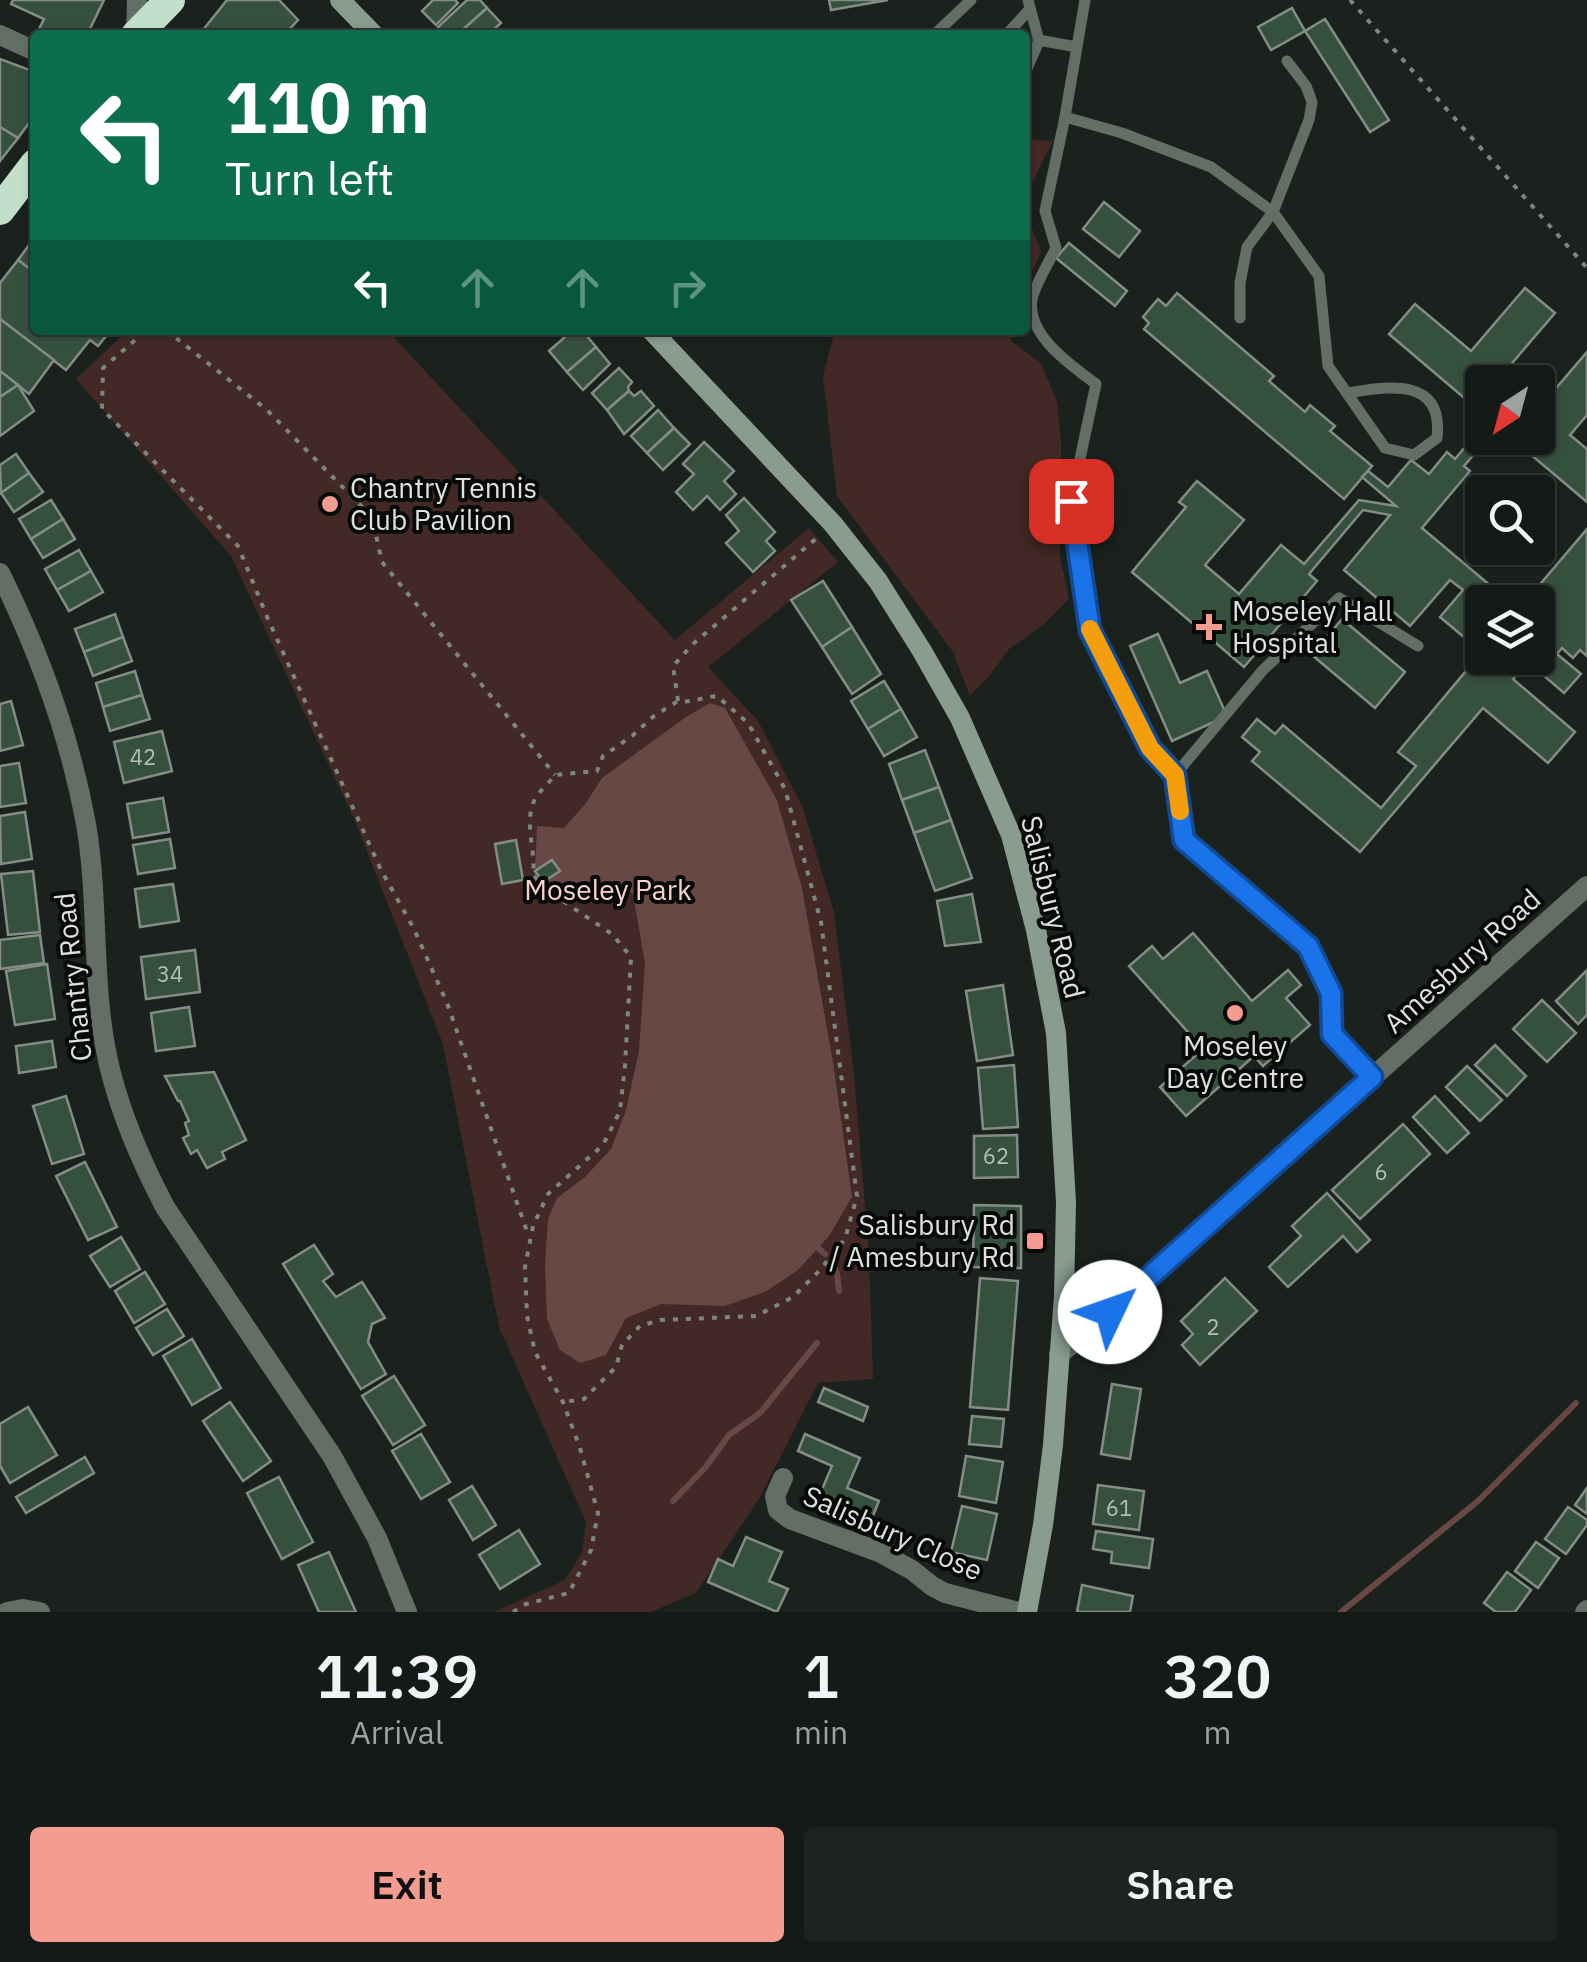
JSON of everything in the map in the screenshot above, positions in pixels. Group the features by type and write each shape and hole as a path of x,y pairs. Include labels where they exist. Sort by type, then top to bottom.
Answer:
{"highway":[{"path":"139,30 156,0"},
{"path":"141,30 170,0"},
{"path":"0,210 30,171"}],"main road":[{"path":"340,0 369,30"},
{"name":"Salisbury Road","path":"656,335 833,524 878,580 960,718 1016,854 1056,1033 1066,1202 1064,1296 1053,1446 1027,1612"}],"street":[{"path":"136,30 137,0"},
{"path":"0,35 30,49"},
{"name":"Chantry Road","path":"0,573 49,687 72,766 86,826 102,1024 111,1074 146,1170 166,1207 332,1456 377,1538 407,1612"},
{"name":"Amesbury Road","path":"1058,1354 1587,886"},
{"name":"Salisbury Close","path":"783,1478 775,1496 778,1510 790,1518 879,1552 946,1593 1019,1612"},
{"path":"8,1612 40,1612"}],"lane":[{"path":"939,30 971,0"},
{"path":"1085,0 1045,211 1056,248 1032,299 1036,328 1061,357 1096,384 1071,501 1090,630 1150,748 1175,775 1184,840 1308,946 1331,993 1332,1034 1372,1077"},
{"path":"1010,30 1029,5"},
{"path":"1029,5 1038,40 1030,61"},
{"path":"1038,40 1077,47"},
{"path":"1240,318 1240,283 1248,247 1273,212 1309,120 1312,102 1306,86 1287,61"},
{"path":"1065,117 1122,133 1211,167 1273,212 1319,276 1328,366 1386,448 1414,455 1437,438 1439,418 1430,404 1410,388 1380,387 1348,393"},
{"path":"1175,775 1263,670 1339,598 1418,646"}],"path":[{"path":"1350,0 1587,268"},
{"path":"138,335 103,368 102,409 238,546 373,852 447,1003 530,1242"},
{"path":"172,335 267,410 372,517 382,562 555,775"},
{"path":"678,700 673,666 692,644 833,524"},
{"path":"512,1612 569,1592 591,1550 598,1512 563,1402 535,1352 527,1316 525,1267 533,1226 548,1194 603,1145 620,1110 631,957 612,934 548,890 533,875 530,822 534,800 555,775 597,771 603,756 678,700 691,703 717,696 748,722 785,788 821,922 858,1196 845,1239 793,1297 756,1316 660,1320 640,1326 622,1345 616,1368 584,1399 563,1402"}],"green space":[{"path":"1030,139 1053,141 1030,187"},
{"path":"1030,224 1041,251 1030,277"},
{"name":"Moseley Park","path":"123,335 392,335 675,640 809,528 838,562 708,667 758,721 803,808 834,913 854,1074 869,1254 873,1379 818,1383 759,1499 696,1593 651,1612 494,1612 565,1580 582,1552 586,1522 499,1327 443,1044 355,821 231,556 76,379"},
{"path":"834,335 1012,335 1011,341 1041,363 1057,402 1061,441 1060,556 1069,599 1043,625 1009,649 970,696 953,652 837,496 823,376"}],"shaded area":[{"path":"710,703 725,708 777,800 802,888 852,1197 829,1236 798,1270 765,1292 725,1306 661,1304 626,1318 606,1355 580,1363 560,1350 547,1319 548,1219 557,1198 585,1177 611,1149 626,1110 639,1051 645,963 633,894 614,881 544,881 559,871 552,860 535,871 537,826 564,828 602,778"}],"building":[{"path":"13,0 104,0 89,30 38,30 44,19 11,4"},
{"path":"227,0 279,0 298,20 289,30 203,30"},
{"path":"433,0 458,3 436,25 422,11"},
{"path":"467,0 480,0 487,8 463,30 438,27"},
{"path":"829,0 888,0 831,10"},
{"path":"487,8 501,23 493,30 463,30"},
{"path":"1292,8 1305,31 1271,50 1258,27"},
{"path":"1325,19 1389,120 1370,132 1305,31"},
{"path":"0,59 30,70 30,122 18,138 0,127"},
{"path":"0,127 18,138 0,161"},
{"path":"1104,202 1140,231 1119,257 1083,229"},
{"path":"1069,243 1127,291 1115,306 1056,258"},
{"path":"30,244 30,269 18,260"},
{"path":"18,260 30,269 30,335 107,335 98,346 90,340 66,370 0,319 0,283"},
{"path":"1525,288 1555,313 1510,365 1465,365 1465,399 1389,334 1415,304 1471,351"},
{"path":"1177,293 1274,376 1269,381 1305,412 1310,405 1335,426 1330,431 1372,466 1344,499 1144,329 1149,323 1143,317 1158,299 1166,306"},
{"path":"0,319 54,360 29,394 0,371"},
{"path":"567,335 586,335 596,347 567,372 549,351"},
{"path":"596,347 610,364 583,390 567,372"},
{"path":"1587,352 1587,415 1570,435 1587,449 1587,502 1531,455 1555,455 1555,389"},
{"path":"619,368 632,382 629,391 607,410 592,393"},
{"path":"0,371 18,385 0,397"},
{"path":"18,385 34,411 0,436 0,397"},
{"path":"629,391 634,396 641,391 654,406 624,434 607,410"},
{"path":"658,410 674,428 647,453 631,436"},
{"path":"674,428 690,444 663,470 647,453"},
{"path":"704,442 734,471 724,481 736,494 720,510 707,496 693,510 676,492 694,474 683,464"},
{"path":"1465,447 1465,455 1473,455 1464,466 1470,471 1422,528 1490,585 1465,585 1465,638 1440,617 1463,590 1450,580 1410,626 1344,570 1390,515 1363,510 1309,574 1317,581 1244,667 1132,572 1186,507 1179,502 1197,481 1244,520 1205,565 1239,594 1281,545 1304,564 1359,500 1396,506 1362,477 1368,471 1388,487 1411,460 1429,474 1447,452 1455,459"},
{"path":"16,454 29,473 1,493 0,465"},
{"path":"29,473 43,492 14,512 1,493"},
{"path":"744,498 775,532 766,541 775,551 753,572 726,543 739,531 726,515"},
{"path":"51,500 63,519 31,539 19,519"},
{"path":"63,519 75,539 43,558 31,539"},
{"path":"1587,529 1587,656 1580,650 1573,658 1562,648 1557,654 1581,674 1564,693 1543,675 1555,675 1555,585 1539,585"},
{"path":"79,550 91,571 57,590 45,569"},
{"path":"91,571 103,592 69,611 57,590"},
{"path":"823,581 852,627 822,647 791,600"},
{"path":"115,614 123,637 84,652 75,629"},
{"path":"1342,619 1405,672 1375,708 1312,655"},
{"path":"852,627 881,674 852,694 822,647"},
{"path":"1158,634 1180,683 1207,671 1227,716 1172,741 1130,646"},
{"path":"123,637 132,661 93,676 84,652"},
{"path":"135,671 142,695 103,707 96,683"},
{"path":"1465,672 1517,675 1513,679 1575,732 1548,763 1483,708 1360,852 1252,761 1260,752 1242,737 1257,719 1275,734 1283,725 1381,808 1416,766 1398,752"},
{"path":"884,681 901,709 868,729 851,701"},
{"path":"142,695 150,719 110,731 103,707"},
{"path":"11,701 23,745 0,751 0,704"},
{"path":"901,709 917,737 884,756 868,729"},
{"path":"162,731 172,771 124,783 114,742"},
{"path":"925,750 939,787 902,800 889,764"},
{"path":"19,763 26,803 0,807 0,766"},
{"path":"939,787 951,820 914,833 902,800"},
{"path":"163,798 169,832 133,838 127,804"},
{"path":"25,812 32,859 1,864 0,816"},
{"path":"951,820 972,878 935,891 914,833"},
{"path":"170,839 175,868 138,874 133,845"},
{"path":"516,840 523,880 502,884 495,844"},
{"path":"552,860 560,871 543,882 535,871"},
{"path":"33,871 40,932 8,935 1,874"},
{"path":"173,884 179,921 140,927 135,889"},
{"path":"972,894 981,942 945,946 937,901"},
{"name":"Moseley Day Centre","path":"1193,933 1252,1001 1288,970 1301,985 1286,998 1310,1025 1263,1066 1254,1056 1186,1116 1160,1087 1203,1049 1129,966 1152,946 1163,959"},
{"path":"40,935 44,963 0,969 0,940"},
{"path":"195,950 200,992 146,999 141,957"},
{"path":"47,964 55,1019 15,1025 6,971"},
{"path":"1587,970 1587,1015 1578,1024 1556,1001"},
{"path":"1003,985 1013,1055 977,1061 966,991"},
{"path":"1542,1000 1576,1033 1547,1062 1513,1029"},
{"path":"189,1007 195,1046 156,1051 151,1013"},
{"path":"52,1041 56,1067 19,1073 16,1046"},
{"path":"1495,1045 1526,1076 1507,1096 1475,1065"},
{"path":"1014,1065 1018,1127 983,1129 978,1068"},
{"path":"1467,1066 1502,1100 1480,1121 1446,1087"},
{"path":"214,1072 246,1140 222,1152 225,1159 207,1168 197,1150 191,1154 183,1138 189,1135 185,1123 189,1121 165,1076"},
{"path":"66,1096 84,1154 52,1164 33,1106"},
{"path":"1435,1096 1469,1133 1447,1153 1413,1117"},
{"path":"1403,1124 1430,1154 1360,1219 1332,1190"},
{"path":"1017,1135 1018,1177 974,1178 974,1136"},
{"path":"85,1162 117,1227 88,1240 56,1176"},
{"path":"1327,1193 1370,1240 1357,1252 1343,1236 1288,1287 1269,1267 1301,1236 1292,1226"},
{"path":"974,1205 1021,1206 1021,1268 973,1267"},
{"path":"121,1237 140,1269 110,1287 90,1256"},
{"path":"314,1245 333,1274 323,1281 336,1297 362,1282 385,1318 372,1324 368,1342 386,1374 361,1389 283,1264"},
{"path":"145,1272 165,1304 134,1323 115,1291"},
{"path":"980,1278 1018,1281 1008,1410 970,1407"},
{"path":"1225,1278 1257,1311 1200,1365 1182,1345 1193,1334 1181,1321"},
{"path":"167,1309 184,1336 153,1355 136,1328"},
{"path":"192,1339 221,1388 192,1405 163,1356"},
{"path":"394,1376 425,1425 393,1445 362,1396"},
{"path":"1112,1384 1141,1389 1130,1459 1101,1454"},
{"path":"824,1388 868,1407 863,1421 818,1402"},
{"path":"230,1402 271,1461 243,1481 203,1421"},
{"path":"28,1407 57,1455 10,1483 0,1466 0,1424"},
{"path":"972,1416 1004,1419 1001,1447 969,1444"},
{"path":"421,1434 450,1482 421,1499 392,1451"},
{"path":"805,1434 860,1458 847,1488 879,1501 868,1528 815,1506 832,1466 798,1451"},
{"path":"966,1456 1003,1462 996,1503 959,1496"},
{"path":"85,1457 94,1473 26,1513 16,1497"},
{"path":"279,1477 313,1542 282,1559 247,1493"},
{"path":"1098,1485 1144,1491 1139,1530 1093,1524"},
{"path":"472,1486 496,1525 473,1540 449,1500"},
{"path":"1587,1488 1587,1514 1575,1505"},
{"path":"962,1506 997,1514 987,1560 951,1552"},
{"path":"1568,1507 1587,1520 1587,1525 1566,1554 1545,1539"},
{"path":"519,1530 540,1564 500,1589 479,1555"},
{"path":"1096,1531 1153,1539 1149,1568 1111,1563 1112,1552 1093,1549"},
{"path":"746,1537 782,1552 769,1581 788,1589 777,1612 708,1582 718,1559 733,1566"},
{"path":"1536,1542 1559,1558 1538,1588 1515,1571"},
{"path":"329,1552 356,1612 319,1612 298,1565"},
{"path":"1507,1572 1531,1590 1515,1612 1496,1612 1484,1603"},
{"path":"1082,1585 1133,1596 1130,1612 1077,1612"}],"waterway":[{"path":"818,1248 825,1254"},
{"path":"831,1261 839,1291"},
{"path":"673,1501 705,1468 729,1435 760,1413 817,1343"},
{"path":"1341,1612 1478,1501 1576,1403"}],"slow traffic":[{"path":"1090,629 1150,748 1175,775 1180,811"}],"place":[{"name":"Chantry Tennis Club Pavilion","path":"330,504"},
{"name":"Moseley Hall Hospital","path":"1209,627"},
{"name":"Moseley Day Centre","path":"1235,1013"},
{"name":"Salisbury Rd / Amesbury Rd","path":"1035,1241"}],"route":[{"path":"1071,501 1090,630 1150,748 1175,775 1184,840 1308,946 1331,993 1332,1034 1372,1077 1110,1312"}]}
